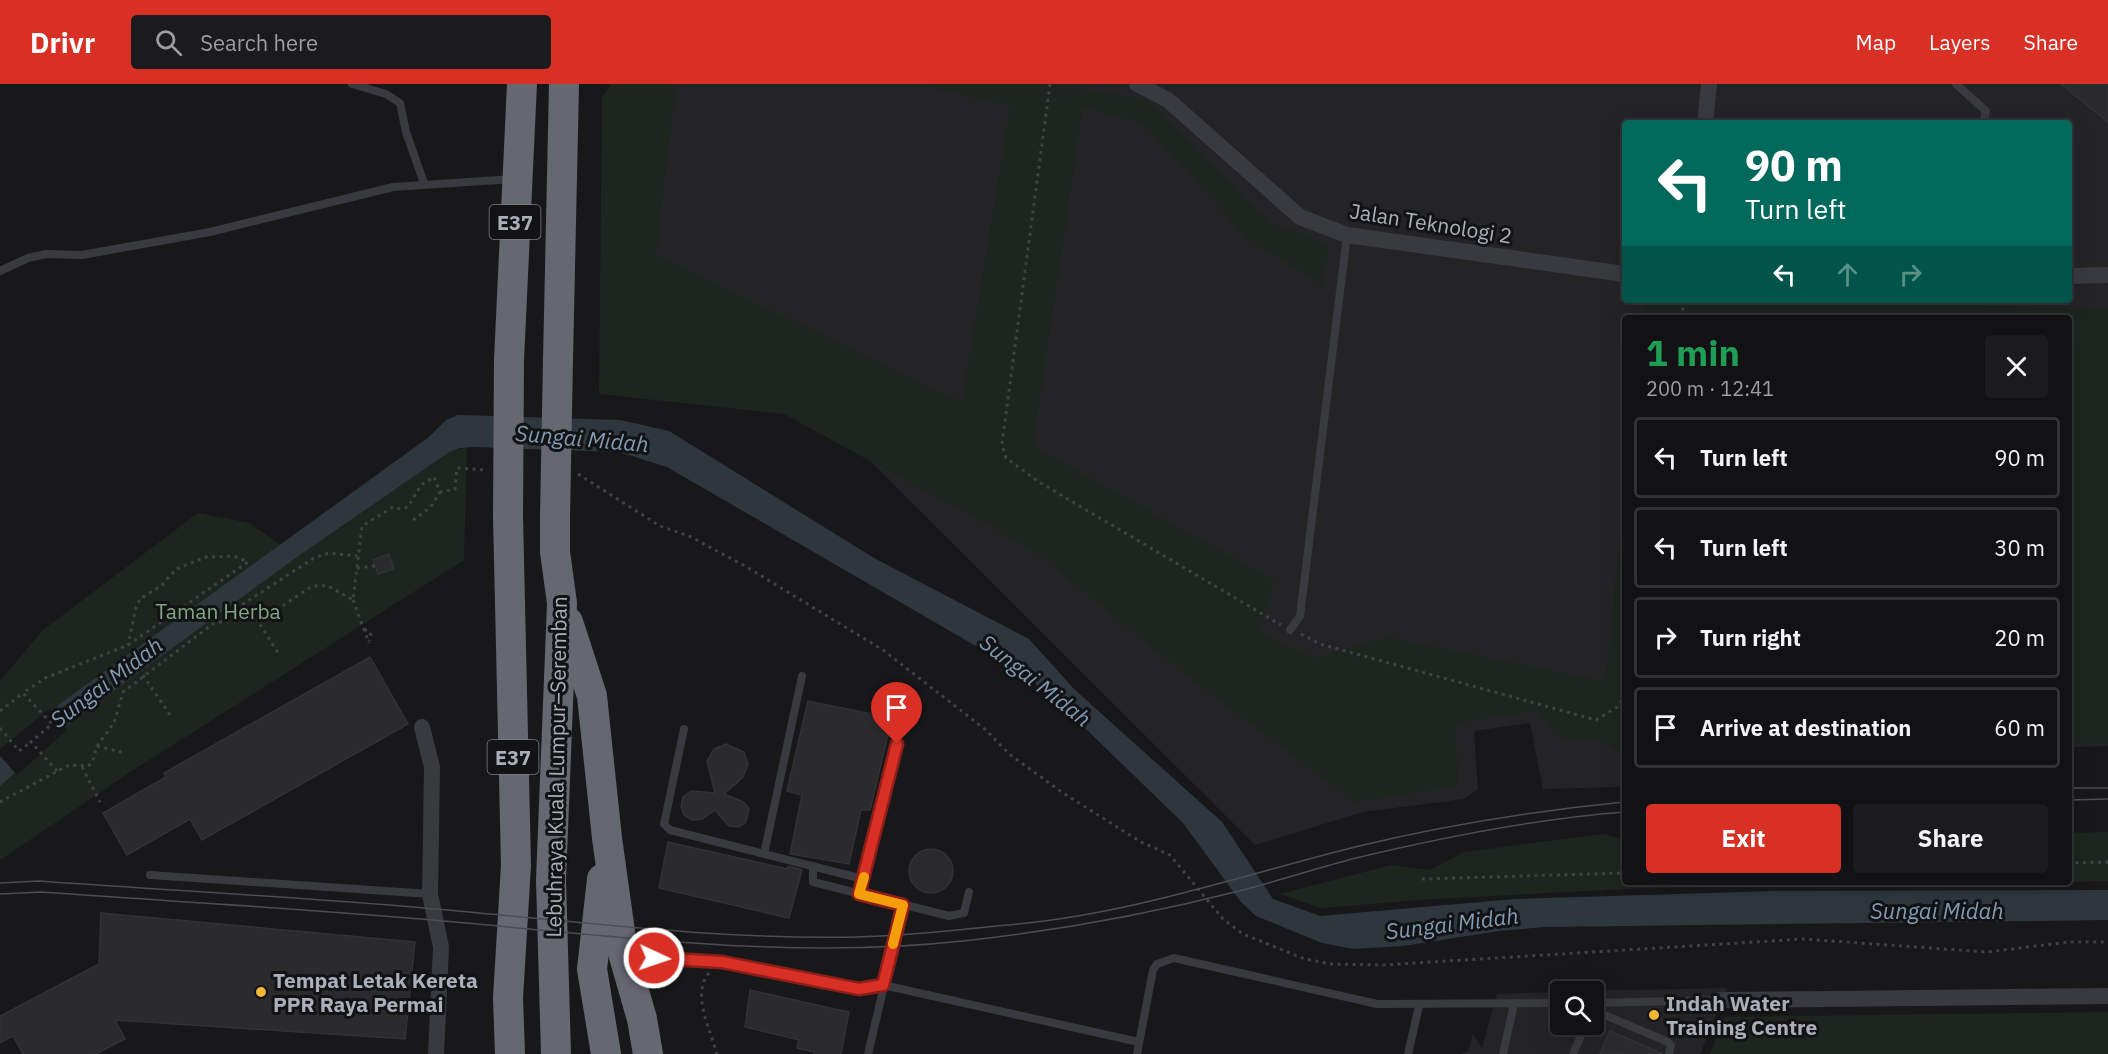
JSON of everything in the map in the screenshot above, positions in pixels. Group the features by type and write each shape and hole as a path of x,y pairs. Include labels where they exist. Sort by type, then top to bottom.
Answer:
{"highway":[{"name":"Lebuhraya Kuala Lumpur–Seremban","path":"510,1054 508,998 516,865 508,516 509,360 522,84"},
{"name":"Lebuhraya Kuala Lumpur–Seremban","path":"556,1054 551,880 562,603 555,552 555,516 564,84"},
{"path":"562,603 592,696 607,838 623,953 642,1019 648,1054"},
{"path":"606,1054 592,969 607,838"}],"street":[{"name":"Jalan Teknologi 2","path":"1137,84 1168,100 1300,217 1347,235 1622,274"},
{"path":"1705,120 1709,84"},
{"path":"2072,276 2108,275"},
{"path":"422,727 432,767 430,894 438,923 441,947 436,1054"},
{"path":"1720,1000 2108,996"}],"lane":[{"path":"352,84 386,94 400,103 406,132 424,183"},
{"path":"1956,84 1986,111 1984,120"},
{"path":"0,271 28,258 46,254 82,255 210,232 393,187 424,183 518,179"},
{"path":"1290,630 1300,616 1347,235"},
{"path":"764,854 802,676"},
{"path":"684,729 664,824 677,833 863,879"},
{"path":"859,894 897,744"},
{"path":"813,866 813,882 949,916 964,912 969,892"},
{"path":"150,875 430,894"},
{"path":"868,1054 903,905"},
{"path":"623,953 654,958 722,962 859,989 883,985 1139,1042"},
{"path":"1137,1054 1153,970 1157,964 1174,958 1359,1001 1419,1006 1550,1004"},
{"path":"1604,1005 1720,1000"},
{"path":"1503,1054 1514,1004"},
{"path":"1408,1054 1419,1006"},
{"path":"1604,1011 1668,1042 1671,1045 1669,1054"},
{"path":"1574,1054 1582,1035"}],"path":[{"path":"1050,84 1002,444 1006,458 1039,482 1290,630 1320,644 1596,720 1617,707 1622,699"},
{"path":"413,520 430,508 440,492 455,489 457,468 490,470"},
{"path":"568,474 579,474 660,526 691,537 745,566 883,650 986,730 1009,754 1063,793 1141,842 1170,855 1223,919 1243,934 1305,959 1331,964 1383,965 1803,939 1987,952 2069,942 2108,942"},
{"path":"364,630 354,600 362,526 393,507 400,509 408,507 421,485 434,477 440,492"},
{"path":"0,802 69,765 82,767 92,763 97,746 114,723 123,692 214,623 314,558 329,553 357,556"},
{"path":"0,711 53,674 128,645 248,562 234,556 206,556 176,569 162,585 140,599 136,607 128,645"},
{"path":"357,568 375,566"},
{"path":"214,623 267,616 311,587 320,585 330,587 354,600"},
{"path":"256,618 278,653"},
{"path":"143,675 172,718"},
{"path":"0,728 19,751 52,724 23,693"},
{"path":"31,742 57,771"},
{"path":"97,746 125,753"},
{"path":"82,767 100,802"},
{"path":"2072,863 2108,862"},
{"path":"1422,879 1622,873"},
{"path":"717,1054 701,997 706,977 722,962"}],"shaded area":[{"path":"651,84 2108,84 2108,746 2072,747 2072,315 1622,315 1622,787 1543,789 1530,723 1474,731 1478,789 1464,799 1363,812 1255,845 786,377 640,300"},
{"name":"Indah Water Training Centre","path":"1727,988 1700,1054 1461,1054 1468,1051 1473,1034 1482,1048 1497,994 1550,992 1550,1035 1604,1035 1604,991"}],"green space":[{"path":"611,84 676,84 656,255 962,402 1010,106 911,84 1052,84 1145,99 1270,221 1329,246 1323,285 1247,238 1144,124 1083,107 1033,446 1275,581 1259,631 1314,658 1387,637 1605,681 1622,519 1622,753 1597,740 1557,737 1538,711 1456,723 1458,786 1354,802 1195,682 1030,548 784,414 599,394 602,97"},
{"path":"1646,303 1894,303 2108,310 2108,743 2072,745 2072,315 1644,315"},
{"name":"Taman Herba","path":"467,447 464,560 135,769 0,860 0,681 43,630 198,513 250,523 297,557 448,453"},
{"path":"2108,832 2108,881 2072,882 2072,833"},
{"path":"1604,834 1622,839 1622,885 1844,885 1644,888 1417,900 1321,908 1280,894 1391,865 1430,870 1464,852"},
{"path":"2108,1012 2108,1054 1710,1054 1724,1017"}],"water":[{"name":"Sungai Midah","path":"458,415 620,420 669,431 874,558 1029,639 1074,689 1222,822 1273,899 1320,916 1515,899 1772,891 2108,890 2108,920 1545,927 1499,931 1403,946 1353,949 1322,943 1256,916 1241,902 1183,823 1086,729 1024,674 667,467 619,452 474,447 460,448 448,453 297,557 75,719 0,786 0,753 61,703 429,437 446,420"}],"pier":[{"path":"49,709 67,730 17,775 0,756 0,749"}],"building":[{"path":"2061,84 2108,84 2108,122"},
{"path":"389,554 394,569 378,574 373,560"},
{"path":"370,657 408,724 202,840 190,819 127,855 103,813 166,777 164,773"},
{"path":"808,701 892,718 870,810 861,810 849,864 790,854 802,795 787,791"},
{"path":"726,744 744,752 748,764 743,777 724,794 744,802 749,809 746,822 739,827 729,826 715,810 702,819 692,820 684,815 681,806 683,797 691,791 715,793 707,761 714,749"},
{"path":"668,842 787,869 788,866 802,870 789,918 659,888"},
{"path":"931,849 946,856 953,871 946,886 931,893 916,886 909,871 916,856"},
{"name":"Tempat Letak Kereta PPR Raya Permai","path":"101,913 415,942 405,1039 115,1020 125,1039 96,1054 23,1054 13,1036 0,1043 0,1016 99,964"},
{"path":"750,990 849,1012 841,1054 814,1054 814,1052 797,1048 799,1040 745,1027"},
{"path":"1610,1031 1663,1054 1600,1054"}],"tram line":[{"path":"2072,788 2108,788"},
{"path":"2072,800 2108,799"},
{"path":"0,883 38,881 327,900 694,932 803,937 877,936 1061,919 1188,892 1355,847 1455,825 1522,814 1622,802"},
{"path":"0,894 41,892 307,910 714,944 839,948 901,946 998,937 1102,921 1205,899 1356,858 1422,843 1523,824 1622,812"}],"slow traffic":[{"path":"864,877 859,894 903,905 893,944"}],"place":[{"name":"Tempat Letak Kereta PPR Raya Permai","path":"261,992"},
{"name":"Indah Water Training Centre","path":"1654,1015"}],"route":[{"path":"654,958 722,962 859,989 872,989 883,985 903,905 859,894 897,744"}]}
